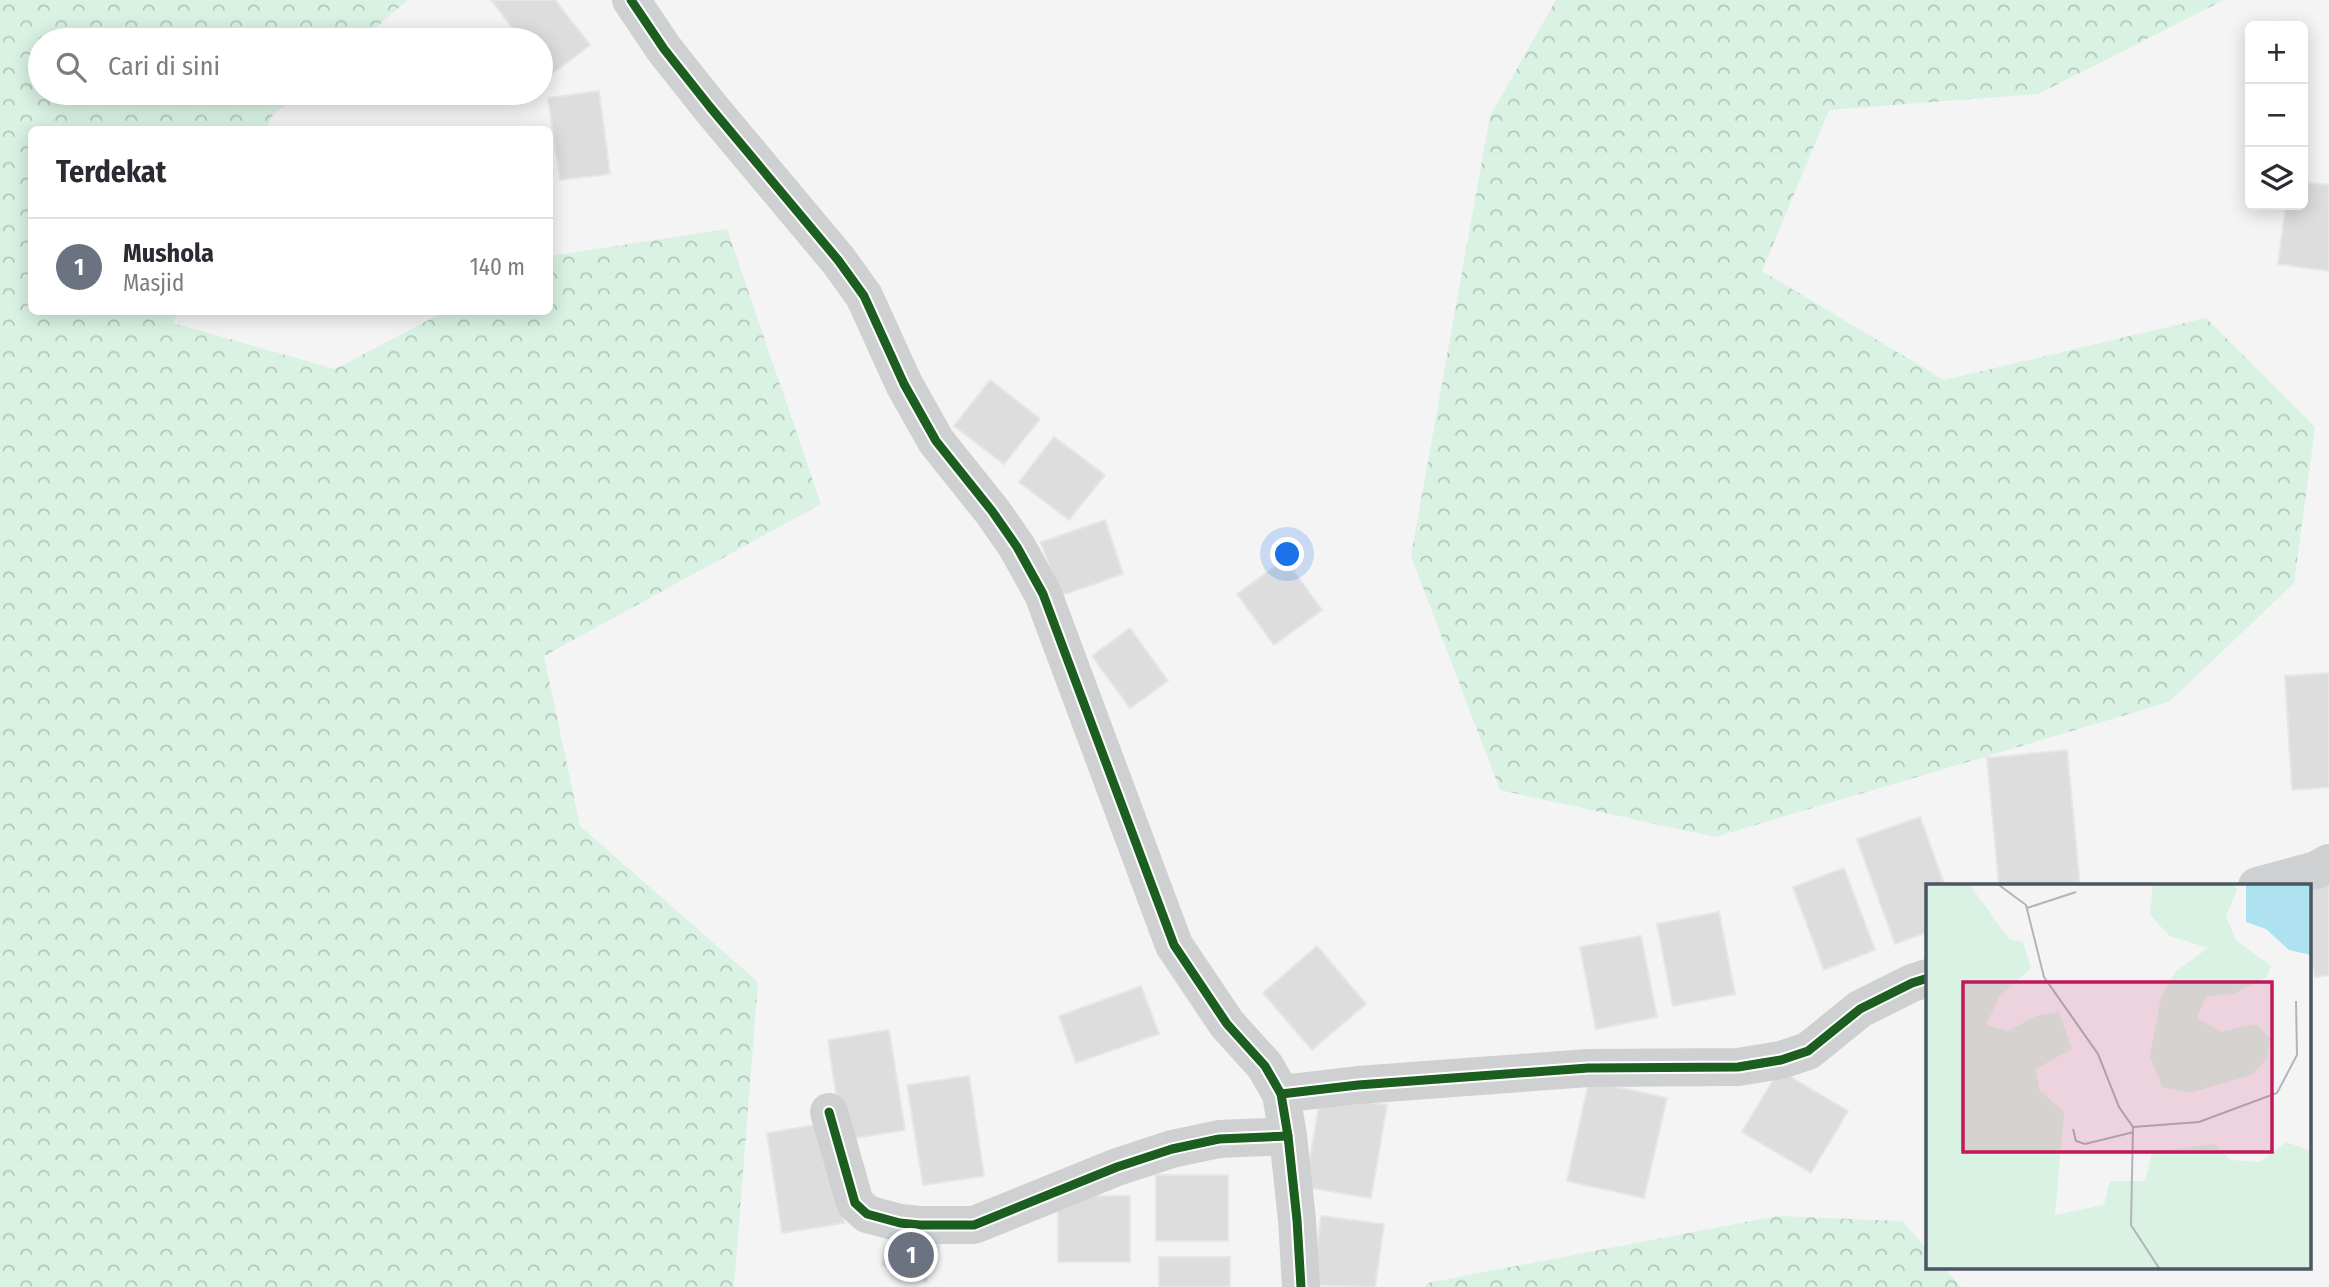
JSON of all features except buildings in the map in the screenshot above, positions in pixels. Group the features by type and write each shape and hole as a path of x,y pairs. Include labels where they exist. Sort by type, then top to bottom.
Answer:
{"street":[{"path":"631,0 664,49 838,260 864,296 904,384 936,441 992,511 1017,547 1043,594 1174,945 1227,1024 1265,1066 1281,1094 1297,1220 1301,1287"},
{"path":"2264,884 2316,870 2329,863"},
{"path":"1281,1094 1358,1085 1588,1068 1670,1069 1749,1065 1808,1051 1860,1009 1926,979"},
{"path":"829,1112 855,1203 867,1214 910,1224 974,1225 1117,1167 1172,1149 1219,1139 1288,1136"}],"green space":[{"path":"0,0 408,0 375,28 28,28 28,105 285,105 272,116 267,126 28,126 28,315 177,315 173,323 335,369 438,315 553,315 553,256 727,229 821,504 544,656 580,826 758,982 734,1287 0,1287"},
{"path":"1556,0 2224,0 2038,94 1829,110 1762,271 1944,380 2206,318 2315,427 2294,583 2169,702 1715,837 1500,790 1411,556 1490,116"},
{"path":"1777,1216 1902,1221 1926,1248 1926,1270 1946,1270 1961,1287 1426,1287 1427,1283"}],"cycle path":[{"path":"631,0 664,49 838,260 864,296 904,384 936,441 992,511 1017,547 1043,594 1174,945 1227,1024 1265,1066 1281,1094 1297,1220 1301,1287"},
{"path":"1281,1094 1358,1085 1588,1068 1738,1067 1781,1060 1808,1051 1860,1009 1926,979"},
{"path":"829,1112 855,1203 867,1214 900,1223 920,1225 974,1225 1117,1167 1172,1149 1219,1139 1288,1136"}],"place":[{"name":"Mushola","path":"911,1255"}]}
